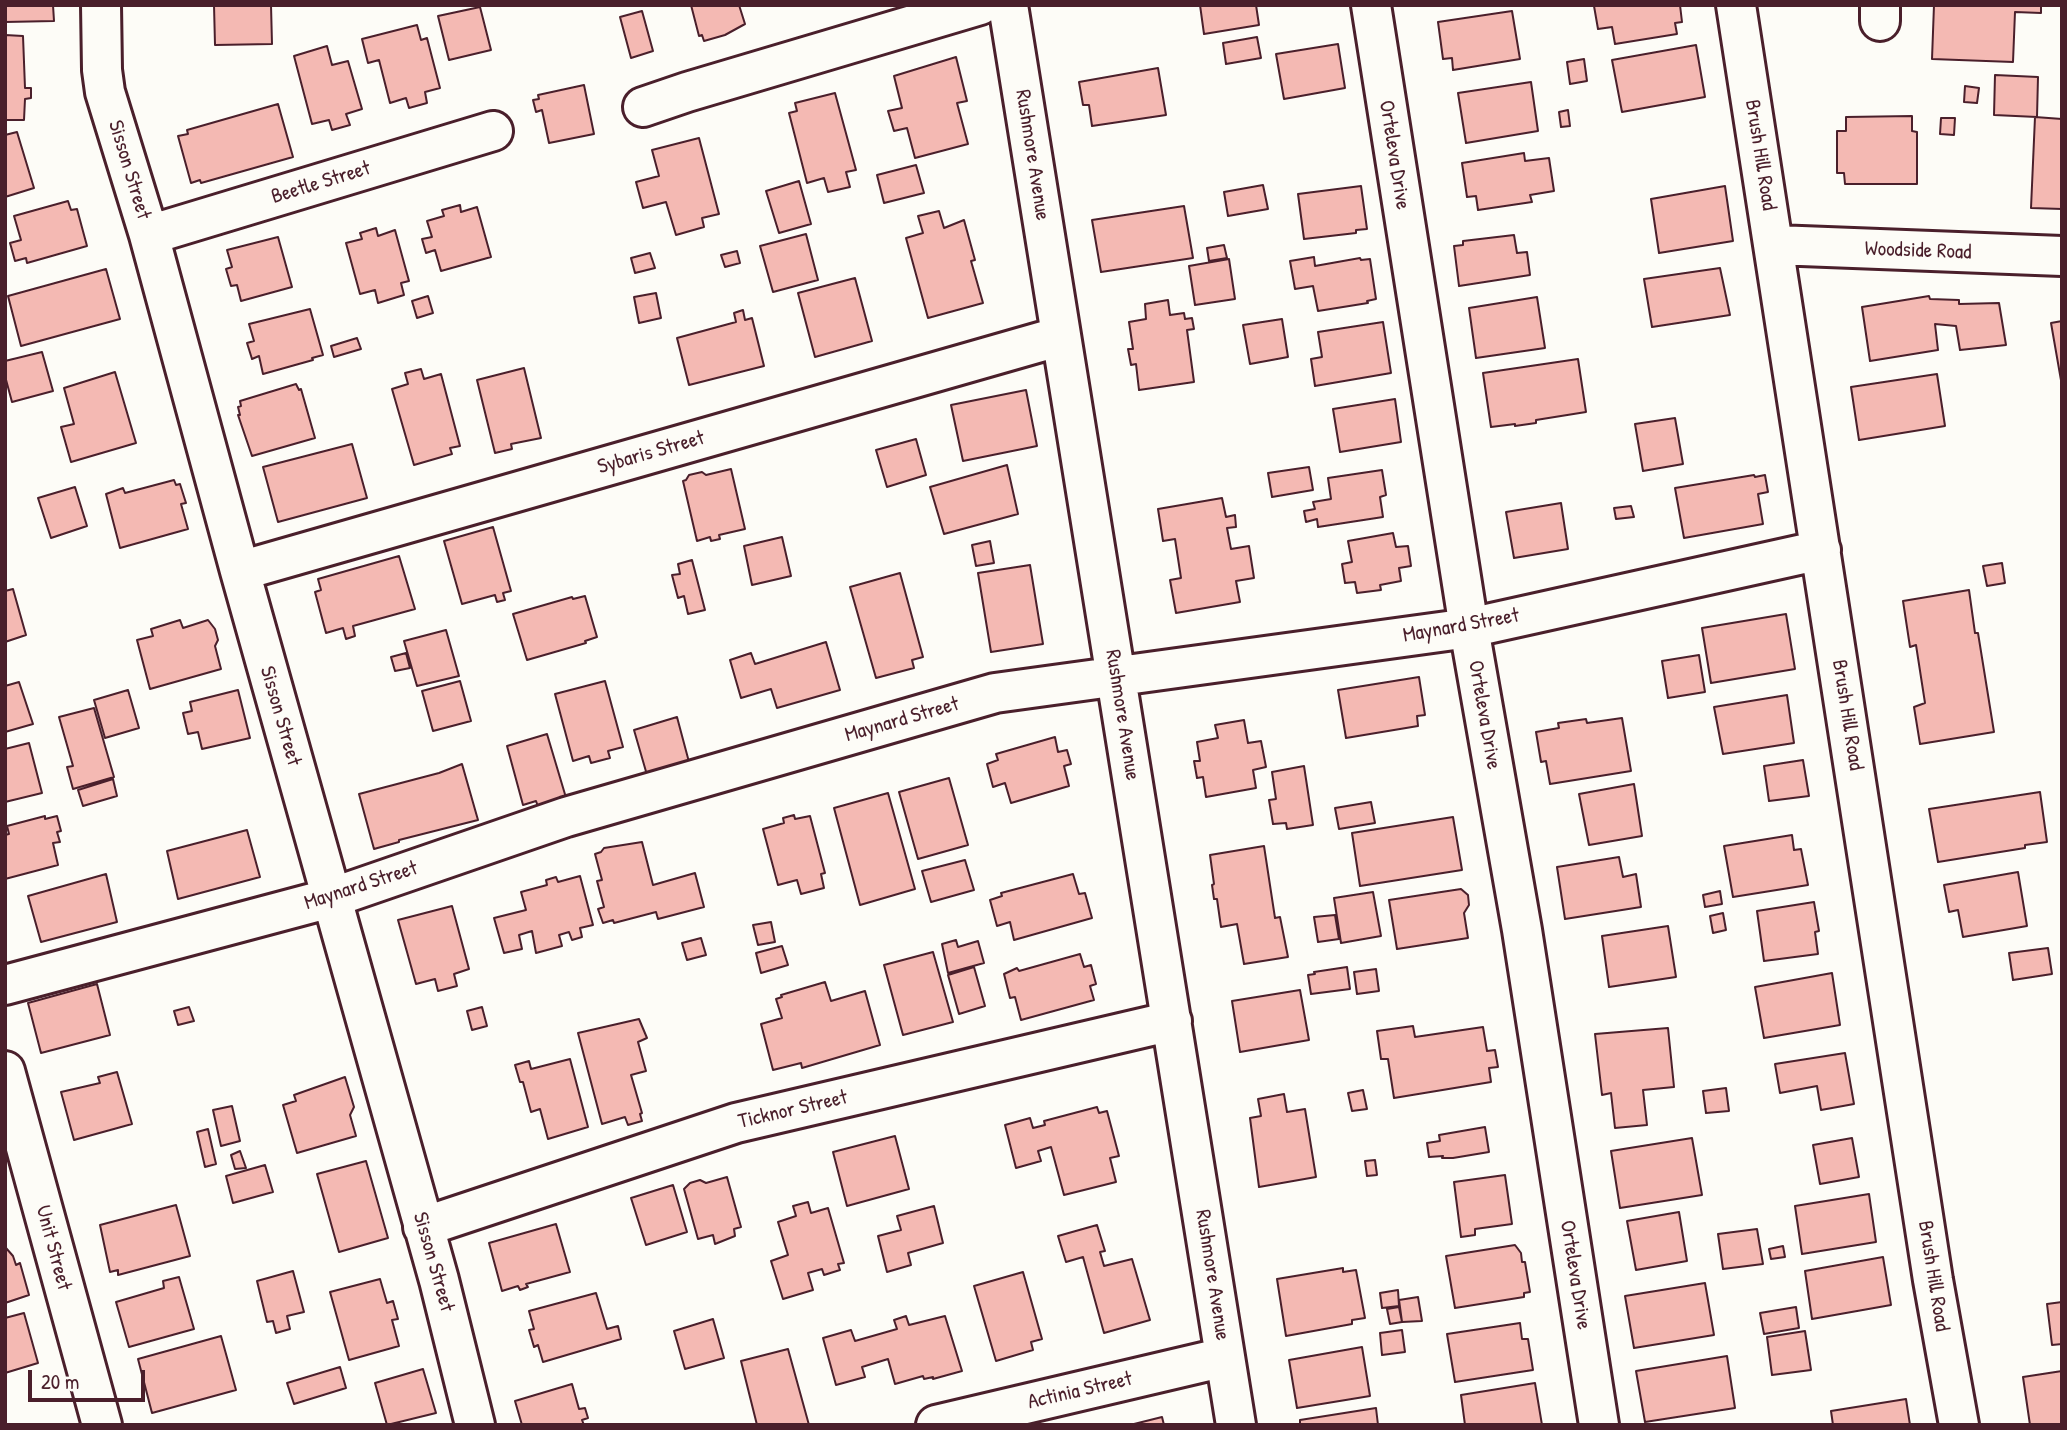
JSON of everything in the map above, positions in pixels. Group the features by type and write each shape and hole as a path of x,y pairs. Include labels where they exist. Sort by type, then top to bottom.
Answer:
{"street":[{"name":"Sisson Street","path":"101,5 102,70 106,92 149,235 439,1280 475,1425"},
{"path":"643,107 980,5"},
{"name":"Rushmore Avenue","path":"1008,5 1236,1425"},
{"name":"Orteleva Drive","path":"1371,5 1599,1425"},
{"name":"Brush Hill Road","path":"1736,5 1933,1280 1959,1425"},
{"name":"Beetle Street","path":"149,235 493,131"},
{"name":"Woodside Road","path":"1774,245 2062,256"},
{"name":"Sybaris Street","path":"240,570 1061,336"},
{"name":"Maynard Street","path":"5,985 331,898 566,817 995,693 1469,628 1821,550"},
{"name":"Ticknor Street","path":"423,1227 736,1123 1171,1021"},
{"name":"Unit Street","path":"5,1071 102,1425"},
{"name":"Actinia Street","path":"936,1425 1225,1357"}],"building":[{"path":"5,5 53,5 54,21 5,22"},
{"path":"214,5 271,5 272,44 215,45"},
{"path":"691,5 739,5 745,24 725,35 704,41 702,35 699,36"},
{"path":"1200,5 1256,5 1259,25 1204,34"},
{"path":"1680,5 1682,22 1675,23 1677,34 1615,44 1612,27 1598,29 1594,6"},
{"path":"1934,5 2041,5 2041,13 2015,12 2013,62 1932,59"},
{"path":"480,7 491,50 449,60 438,16"},
{"path":"642,11 653,51 631,58 620,17"},
{"path":"1512,11 1520,59 1453,70 1452,58 1443,59 1438,22"},
{"path":"417,25 421,40 427,38 440,88 425,92 427,103 409,108 406,98 390,103 379,60 368,63 362,39"},
{"path":"5,35 23,36 25,88 31,88 31,98 25,99 24,120 5,120"},
{"path":"1257,37 1261,58 1226,64 1223,43"},
{"path":"1338,44 1345,88 1284,99 1276,54"},
{"path":"1696,45 1705,97 1622,112 1612,60"},
{"path":"327,46 332,65 348,61 362,109 346,114 350,125 332,130 329,120 312,124 294,56"},
{"path":"956,57 967,101 957,103 968,144 915,158 907,128 894,131 888,111 902,108 894,76"},
{"path":"1584,59 1587,81 1570,84 1567,62"},
{"path":"1158,68 1166,115 1092,126 1089,105 1083,105 1079,82"},
{"path":"1995,75 2038,77 2037,117 1994,115"},
{"path":"1531,82 1538,131 1466,143 1458,93"},
{"path":"584,85 594,134 549,143 542,110 536,112 533,100 539,99 538,95"},
{"path":"1965,86 1979,88 1977,103 1964,102"},
{"path":"835,93 856,170 846,172 850,187 828,192 824,178 807,183 789,113 797,111 795,103"},
{"path":"278,104 293,157 201,183 200,180 191,183 178,136 188,134 187,130"},
{"path":"1568,110 1570,126 1561,127 1559,112"},
{"path":"1912,116 1912,131 1917,132 1917,184 1845,184 1844,173 1837,173 1837,131 1846,131 1846,117"},
{"path":"2035,117 2062,119 2062,209 2031,208"},
{"path":"1941,118 1955,118 1954,135 1940,134"},
{"path":"17,132 34,188 5,197 5,135"},
{"path":"699,138 719,214 702,218 704,227 676,235 666,202 643,208 636,182 659,176 652,150"},
{"path":"1524,153 1525,161 1549,158 1554,191 1530,195 1532,202 1478,210 1476,196 1467,197 1462,163"},
{"path":"916,165 924,193 884,203 877,175"},
{"path":"799,181 811,224 779,233 766,191"},
{"path":"1263,185 1268,209 1228,216 1224,192"},
{"path":"1361,186 1367,229 1356,230 1356,233 1304,239 1298,194"},
{"path":"1725,186 1733,241 1659,253 1651,199"},
{"path":"68,201 71,210 77,209 87,246 27,263 26,258 15,261 10,243 21,240 14,216"},
{"path":"460,205 461,212 477,207 491,257 441,271 435,250 426,253 422,239 432,237 427,221 444,216 442,210"},
{"path":"1184,206 1193,258 1101,272 1092,220"},
{"path":"939,211 944,228 964,220 975,260 971,261 983,303 928,318 906,238 923,233 918,216"},
{"path":"376,228 378,236 395,230 409,281 401,283 404,295 378,303 375,290 360,294 346,243 362,239 360,233"},
{"path":"806,234 818,280 773,292 760,246"},
{"path":"1514,235 1517,253 1527,252 1530,275 1459,286 1454,246 1463,245 1463,241"},
{"path":"278,237 292,287 241,301 237,285 231,286 226,269 232,267 227,250"},
{"path":"1224,245 1227,258 1209,261 1207,248"},
{"path":"737,251 740,263 725,267 721,255"},
{"path":"650,253 655,268 635,273 631,258"},
{"path":"1314,257 1315,266 1360,258 1370,259 1376,299 1367,301 1368,303 1318,311 1313,286 1295,289 1290,261"},
{"path":"1229,259 1235,299 1195,305 1189,266"},
{"path":"1720,268 1730,315 1652,327 1644,279"},
{"path":"106,269 120,319 21,346 8,296"},
{"path":"855,278 872,341 815,357 798,293"},
{"path":"656,293 661,318 639,323 634,297"},
{"path":"428,296 433,313 417,318 412,301"},
{"path":"1929,296 1930,299 1959,300 1959,304 1999,303 2006,345 1960,350 1956,326 1935,324 1938,350 1870,361 1862,307"},
{"path":"1537,297 1545,348 1476,358 1469,308"},
{"path":"1168,300 1170,315 1184,313 1185,319 1192,318 1194,329 1187,330 1194,382 1139,390 1136,364 1131,365 1128,349 1133,349 1129,322 1146,319 1145,304"},
{"path":"310,309 323,355 263,374 259,356 252,359 247,343 254,341 249,324"},
{"path":"743,310 745,320 752,318 764,366 689,385 677,338 736,322 734,313"},
{"path":"1282,319 1288,357 1250,364 1243,325"},
{"path":"2062,321 2062,386 2051,323"},
{"path":"1383,322 1391,373 1315,386 1311,359 1322,357 1318,332"},
{"path":"357,338 361,349 334,357 331,346"},
{"path":"42,352 53,391 12,402 5,376 5,361"},
{"path":"1578,359 1586,412 1536,420 1536,423 1491,427 1483,373"},
{"path":"524,368 541,438 511,444 512,449 495,453 477,380"},
{"path":"421,369 424,379 441,374 460,446 450,448 452,454 414,465 392,389 408,384 405,373"},
{"path":"115,372 136,443 71,462 61,427 74,424 64,388"},
{"path":"1937,374 1945,426 1859,440 1851,387"},
{"path":"296,384 299,390 301,389 315,438 252,456 238,415 240,401"},
{"path":"1026,390 1037,446 963,461 951,405"},
{"path":"1395,399 1401,442 1340,452 1333,409"},
{"path":"1675,418 1683,464 1643,471 1635,424"},
{"path":"916,439 926,475 887,487 876,450"},
{"path":"352,444 367,498 278,522 263,467"},
{"path":"1007,465 1018,514 944,534 930,487"},
{"path":"1309,467 1313,490 1272,497 1268,473"},
{"path":"731,469 745,529 719,535 720,539 711,541 710,537 697,541 683,481 689,475 702,472 706,475"},
{"path":"1382,470 1386,495 1380,497 1383,517 1318,527 1317,519 1306,522 1304,511 1315,509 1313,502 1331,499 1328,478"},
{"path":"1765,475 1768,492 1758,494 1763,524 1684,538 1675,488"},
{"path":"174,480 176,485 180,484 186,503 181,504 188,529 120,548 106,494 123,488 125,493"},
{"path":"75,487 87,526 51,538 38,498"},
{"path":"1222,498 1226,517 1235,515 1236,527 1227,528 1231,549 1249,546 1254,578 1236,581 1240,602 1176,613 1170,580 1181,578 1175,539 1163,541 1158,509"},
{"path":"1561,503 1568,549 1514,558 1506,512"},
{"path":"1631,506 1634,517 1616,519 1614,508"},
{"path":"493,527 511,591 503,593 505,600 497,602 495,595 462,604 444,541"},
{"path":"1393,533 1396,547 1408,546 1411,566 1399,568 1401,581 1380,585 1381,590 1357,593 1355,582 1345,583 1342,564 1352,562 1348,541"},
{"path":"782,537 791,576 752,585 744,546"},
{"path":"990,541 994,563 976,566 972,545"},
{"path":"399,556 415,609 353,626 355,636 346,639 343,628 326,633 315,592 321,590 318,579"},
{"path":"692,560 705,610 688,614 684,596 678,598 672,575 680,574 678,564"},
{"path":"2002,563 2005,583 1987,586 1983,566"},
{"path":"1030,565 1043,644 991,652 978,573"},
{"path":"900,573 923,657 912,660 914,668 876,678 850,587"},
{"path":"13,589 26,635 5,642 5,591"},
{"path":"1969,590 1994,732 1920,744 1914,707 1925,703 1916,645 1910,647 1903,601"},
{"path":"585,596 597,637 585,641 586,643 527,660 513,614 572,597"},
{"path":"1786,614 1795,669 1711,683 1702,628"},
{"path":"180,620 183,628 208,620 215,629 218,640 215,646 221,669 150,689 137,640 153,636 151,629"},
{"path":"446,630 459,676 417,686 404,641"},
{"path":"826,642 840,690 777,708 771,689 741,698 730,660 751,653 755,664"},
{"path":"406,653 410,668 395,671 391,657"},
{"path":"1699,655 1705,692 1668,698 1662,661"},
{"path":"1419,677 1425,715 1417,716 1418,726 1346,738 1338,690"},
{"path":"460,681 471,721 433,731 422,691"},
{"path":"605,681 623,747 608,751 610,758 591,763 589,756 573,761 555,694"},
{"path":"19,682 33,724 5,732 5,686"},
{"path":"128,690 139,728 105,738 94,700"},
{"path":"238,690 250,738 202,749 198,732 188,734 183,713 192,711 190,702"},
{"path":"1787,695 1794,743 1723,754 1714,707"},
{"path":"94,708 114,777 73,789 67,767 73,766 59,717"},
{"path":"677,717 689,762 647,775 634,730"},
{"path":"1622,718 1631,771 1550,784 1546,761 1541,762 1536,732 1559,728 1558,723 1586,719 1587,723"},
{"path":"1244,720 1248,743 1261,741 1266,767 1253,770 1256,788 1206,797 1203,777 1197,778 1194,761 1200,761 1197,742 1218,738 1215,725"},
{"path":"547,734 567,801 539,809 536,801 523,805 507,746"},
{"path":"1055,737 1058,752 1067,750 1071,764 1064,766 1069,786 1011,803 1005,783 993,787 987,764 998,760 996,754"},
{"path":"29,743 42,793 5,802 5,749"},
{"path":"1803,760 1809,796 1769,801 1764,766"},
{"path":"462,764 478,820 374,849 359,794 439,773"},
{"path":"1304,766 1313,825 1287,829 1286,823 1273,824 1269,800 1276,799 1272,772"},
{"path":"949,778 968,845 918,859 899,792"},
{"path":"113,779 117,796 83,806 78,790"},
{"path":"1634,784 1642,836 1589,845 1579,794"},
{"path":"2040,792 2047,842 1938,862 1929,809"},
{"path":"888,793 915,889 860,905 834,808"},
{"path":"1371,802 1375,823 1339,829 1335,808"},
{"path":"794,815 795,819 810,816 825,873 821,874 824,888 801,894 797,880 778,885 763,829 784,823 783,818"},
{"path":"45,816 45,819 57,816 61,831 57,832 60,842 53,843 58,865 5,879 5,835 9,834 7,826"},
{"path":"1453,817 1462,870 1360,886 1352,833"},
{"path":"247,830 260,877 178,899 167,851"},
{"path":"1792,835 1794,850 1801,849 1808,885 1733,897 1724,846"},
{"path":"642,842 653,885 695,873 704,907 658,919 656,912 614,923 613,920 603,923 598,909 604,907 597,881 602,880 595,854 604,848"},
{"path":"1264,846 1275,918 1280,917 1288,957 1244,964 1237,924 1221,927 1217,899 1214,899 1210,855"},
{"path":"1619,857 1623,877 1636,874 1641,907 1565,919 1557,867"},
{"path":"965,860 974,890 931,902 922,871"},
{"path":"2018,872 2027,926 1963,937 1958,910 1949,912 1944,885"},
{"path":"106,874 117,922 41,942 28,896"},
{"path":"1073,874 1079,894 1085,893 1092,918 1014,940 1010,922 997,926 990,900 1002,896 1001,893"},
{"path":"580,876 593,925 580,928 582,937 572,940 569,932 559,935 562,946 536,953 532,931 519,935 522,949 504,953 494,918 526,910 521,892 547,885 546,880 556,877 558,882"},
{"path":"1461,889 1468,895 1469,905 1464,913 1468,938 1397,949 1389,900"},
{"path":"1720,891 1722,904 1705,907 1703,895"},
{"path":"1373,892 1381,936 1341,943 1334,898"},
{"path":"1814,902 1819,931 1815,932 1818,954 1764,961 1757,911"},
{"path":"452,906 469,969 454,974 457,986 438,991 435,979 416,984 398,920"},
{"path":"1723,913 1726,930 1713,933 1710,916"},
{"path":"1335,915 1339,939 1318,942 1314,917"},
{"path":"771,922 775,942 758,945 753,925"},
{"path":"1668,926 1676,977 1609,987 1602,936"},
{"path":"701,938 706,955 687,960 682,943"},
{"path":"956,940 958,947 978,941 984,963 948,973 942,944"},
{"path":"782,946 788,965 761,973 756,953"},
{"path":"2048,948 2052,974 2013,980 2009,953"},
{"path":"933,952 953,1022 903,1035 884,965"},
{"path":"1080,954 1084,967 1091,965 1096,984 1090,986 1094,1000 1021,1020 1015,997 1010,998 1004,974 1017,968 1019,971"},
{"path":"974,967 985,1006 959,1014 948,975"},
{"path":"1347,967 1350,989 1311,994 1308,975"},
{"path":"1376,969 1379,991 1357,994 1354,972"},
{"path":"1832,973 1840,1025 1764,1038 1755,987"},
{"path":"825,982 831,1001 865,991 880,1045 802,1068 801,1063 773,1070 761,1024 782,1018 776,999 782,997 781,995"},
{"path":"97,984 110,1035 41,1053 28,1003"},
{"path":"1300,990 1309,1040 1240,1052 1232,1001"},
{"path":"189,1007 194,1021 178,1025 174,1011"},
{"path":"482,1007 487,1026 472,1030 467,1011"},
{"path":"639,1019 647,1038 638,1042 646,1071 631,1075 642,1121 628,1125 625,1117 602,1124 578,1033"},
{"path":"1413,1026 1415,1037 1483,1027 1487,1051 1495,1050 1498,1067 1489,1068 1491,1082 1394,1098 1388,1059 1381,1059 1377,1031"},
{"path":"1668,1028 1674,1087 1643,1090 1647,1125 1615,1128 1611,1093 1602,1095 1595,1034"},
{"path":"1845,1053 1854,1104 1821,1110 1817,1086 1780,1093 1775,1064"},
{"path":"570,1059 588,1127 548,1139 540,1109 531,1112 515,1065 529,1061 531,1069"},
{"path":"117,1072 132,1124 74,1140 61,1092 100,1083 98,1077"},
{"path":"345,1077 354,1107 350,1115 356,1136 297,1153 283,1105 296,1101 294,1095"},
{"path":"1726,1088 1729,1111 1706,1113 1703,1091"},
{"path":"1363,1090 1367,1109 1352,1111 1348,1093"},
{"path":"1284,1094 1287,1112 1305,1109 1316,1177 1259,1187 1250,1118 1261,1116 1258,1099"},
{"path":"232,1106 240,1141 221,1146 213,1110"},
{"path":"1097,1107 1099,1113 1107,1111 1119,1156 1110,1158 1116,1182 1064,1195 1051,1147 1038,1151 1041,1161 1016,1168 1005,1125 1030,1118 1033,1128 1045,1125 1044,1121"},
{"path":"1485,1127 1489,1152 1453,1158 1429,1157 1427,1143 1440,1141 1439,1135"},
{"path":"208,1129 216,1164 205,1167 197,1132"},
{"path":"895,1136 909,1189 847,1206 833,1152"},
{"path":"1692,1138 1702,1195 1620,1208 1611,1151"},
{"path":"1852,1138 1859,1177 1820,1184 1813,1145"},
{"path":"240,1151 246,1168 235,1169 231,1155"},
{"path":"1375,1160 1377,1175 1367,1176 1365,1161"},
{"path":"366,1161 388,1238 339,1252 317,1174"},
{"path":"265,1165 273,1192 233,1203 226,1176"},
{"path":"1505,1175 1512,1224 1475,1229 1475,1235 1461,1237 1454,1182"},
{"path":"727,1177 741,1227 734,1229 735,1236 715,1244 713,1235 698,1239 684,1189 690,1183 700,1180 706,1183"},
{"path":"673,1185 687,1232 646,1245 631,1198"},
{"path":"1869,1194 1876,1242 1802,1254 1795,1206"},
{"path":"808,1202 811,1213 828,1208 844,1263 838,1264 840,1270 824,1275 822,1269 808,1273 813,1290 783,1299 771,1261 788,1255 778,1222 796,1216 793,1206"},
{"path":"176,1205 190,1256 118,1275 118,1270 110,1272 100,1225"},
{"path":"934,1206 943,1243 908,1253 911,1265 887,1272 878,1236 901,1230 897,1216"},
{"path":"1679,1212 1687,1261 1636,1270 1627,1221"},
{"path":"556,1224 570,1272 526,1284 528,1287 520,1290 518,1286 502,1291 489,1243"},
{"path":"1097,1225 1105,1251 1100,1252 1104,1266 1132,1259 1150,1320 1104,1333 1083,1257 1066,1262 1058,1236"},
{"path":"1757,1229 1763,1264 1723,1269 1718,1234"},
{"path":"1515,1245 1521,1253 1522,1262 1525,1262 1530,1292 1524,1293 1524,1297 1455,1308 1446,1256"},
{"path":"1783,1246 1785,1257 1771,1259 1769,1249"},
{"path":"6,1248 16,1265 20,1263 29,1295 5,1303"},
{"path":"1883,1257 1891,1305 1812,1319 1805,1271"},
{"path":"1343,1268 1343,1272 1356,1270 1365,1318 1352,1320 1352,1324 1286,1336 1277,1279"},
{"path":"293,1271 304,1312 287,1316 290,1329 276,1333 273,1321 267,1322 257,1281"},
{"path":"1023,1272 1042,1339 1031,1342 1033,1350 996,1361 974,1286"},
{"path":"179,1277 194,1329 129,1347 116,1302 164,1288 163,1281"},
{"path":"380,1279 387,1303 393,1301 398,1319 392,1320 399,1346 349,1360 330,1292"},
{"path":"1705,1283 1714,1335 1634,1348 1625,1296"},
{"path":"1398,1290 1399,1306 1382,1308 1380,1293"},
{"path":"596,1293 607,1329 618,1326 621,1339 543,1362 538,1345 534,1347 529,1330 534,1329 529,1311"},
{"path":"1418,1297 1422,1321 1402,1322 1399,1300"},
{"path":"2062,1302 2062,1344 2052,1345 2047,1304"},
{"path":"1399,1307 1402,1322 1390,1324 1387,1309"},
{"path":"1796,1307 1799,1328 1764,1334 1760,1313"},
{"path":"24,1313 38,1363 5,1373 5,1318"},
{"path":"906,1316 909,1325 945,1316 962,1371 933,1379 924,1379 923,1376 895,1384 888,1359 862,1367 865,1377 836,1385 823,1338 851,1330 855,1341 897,1329 894,1320"},
{"path":"713,1319 724,1358 685,1369 674,1331"},
{"path":"1520,1323 1522,1339 1528,1339 1533,1370 1455,1382 1447,1334"},
{"path":"1402,1330 1405,1352 1382,1355 1380,1333"},
{"path":"1805,1331 1811,1370 1772,1375 1767,1337"},
{"path":"221,1336 236,1390 152,1413 138,1359"},
{"path":"1362,1347 1370,1396 1297,1408 1289,1360"},
{"path":"788,1349 809,1425 757,1425 741,1361"},
{"path":"1727,1356 1735,1408 1645,1422 1636,1371"},
{"path":"340,1367 346,1388 294,1404 287,1383"},
{"path":"423,1369 436,1413 387,1425 375,1383"},
{"path":"2062,1371 2062,1425 2030,1425 2023,1377"},
{"path":"1535,1383 1542,1425 1465,1425 1461,1395"},
{"path":"572,1384 579,1409 585,1408 588,1418 582,1420 584,1425 522,1425 515,1401"},
{"path":"1906,1399 1910,1425 1833,1425 1831,1411"},
{"path":"1376,1408 1378,1425 1300,1425 1300,1420"},
{"path":"1162,1417 1164,1425 1130,1425"}]}
